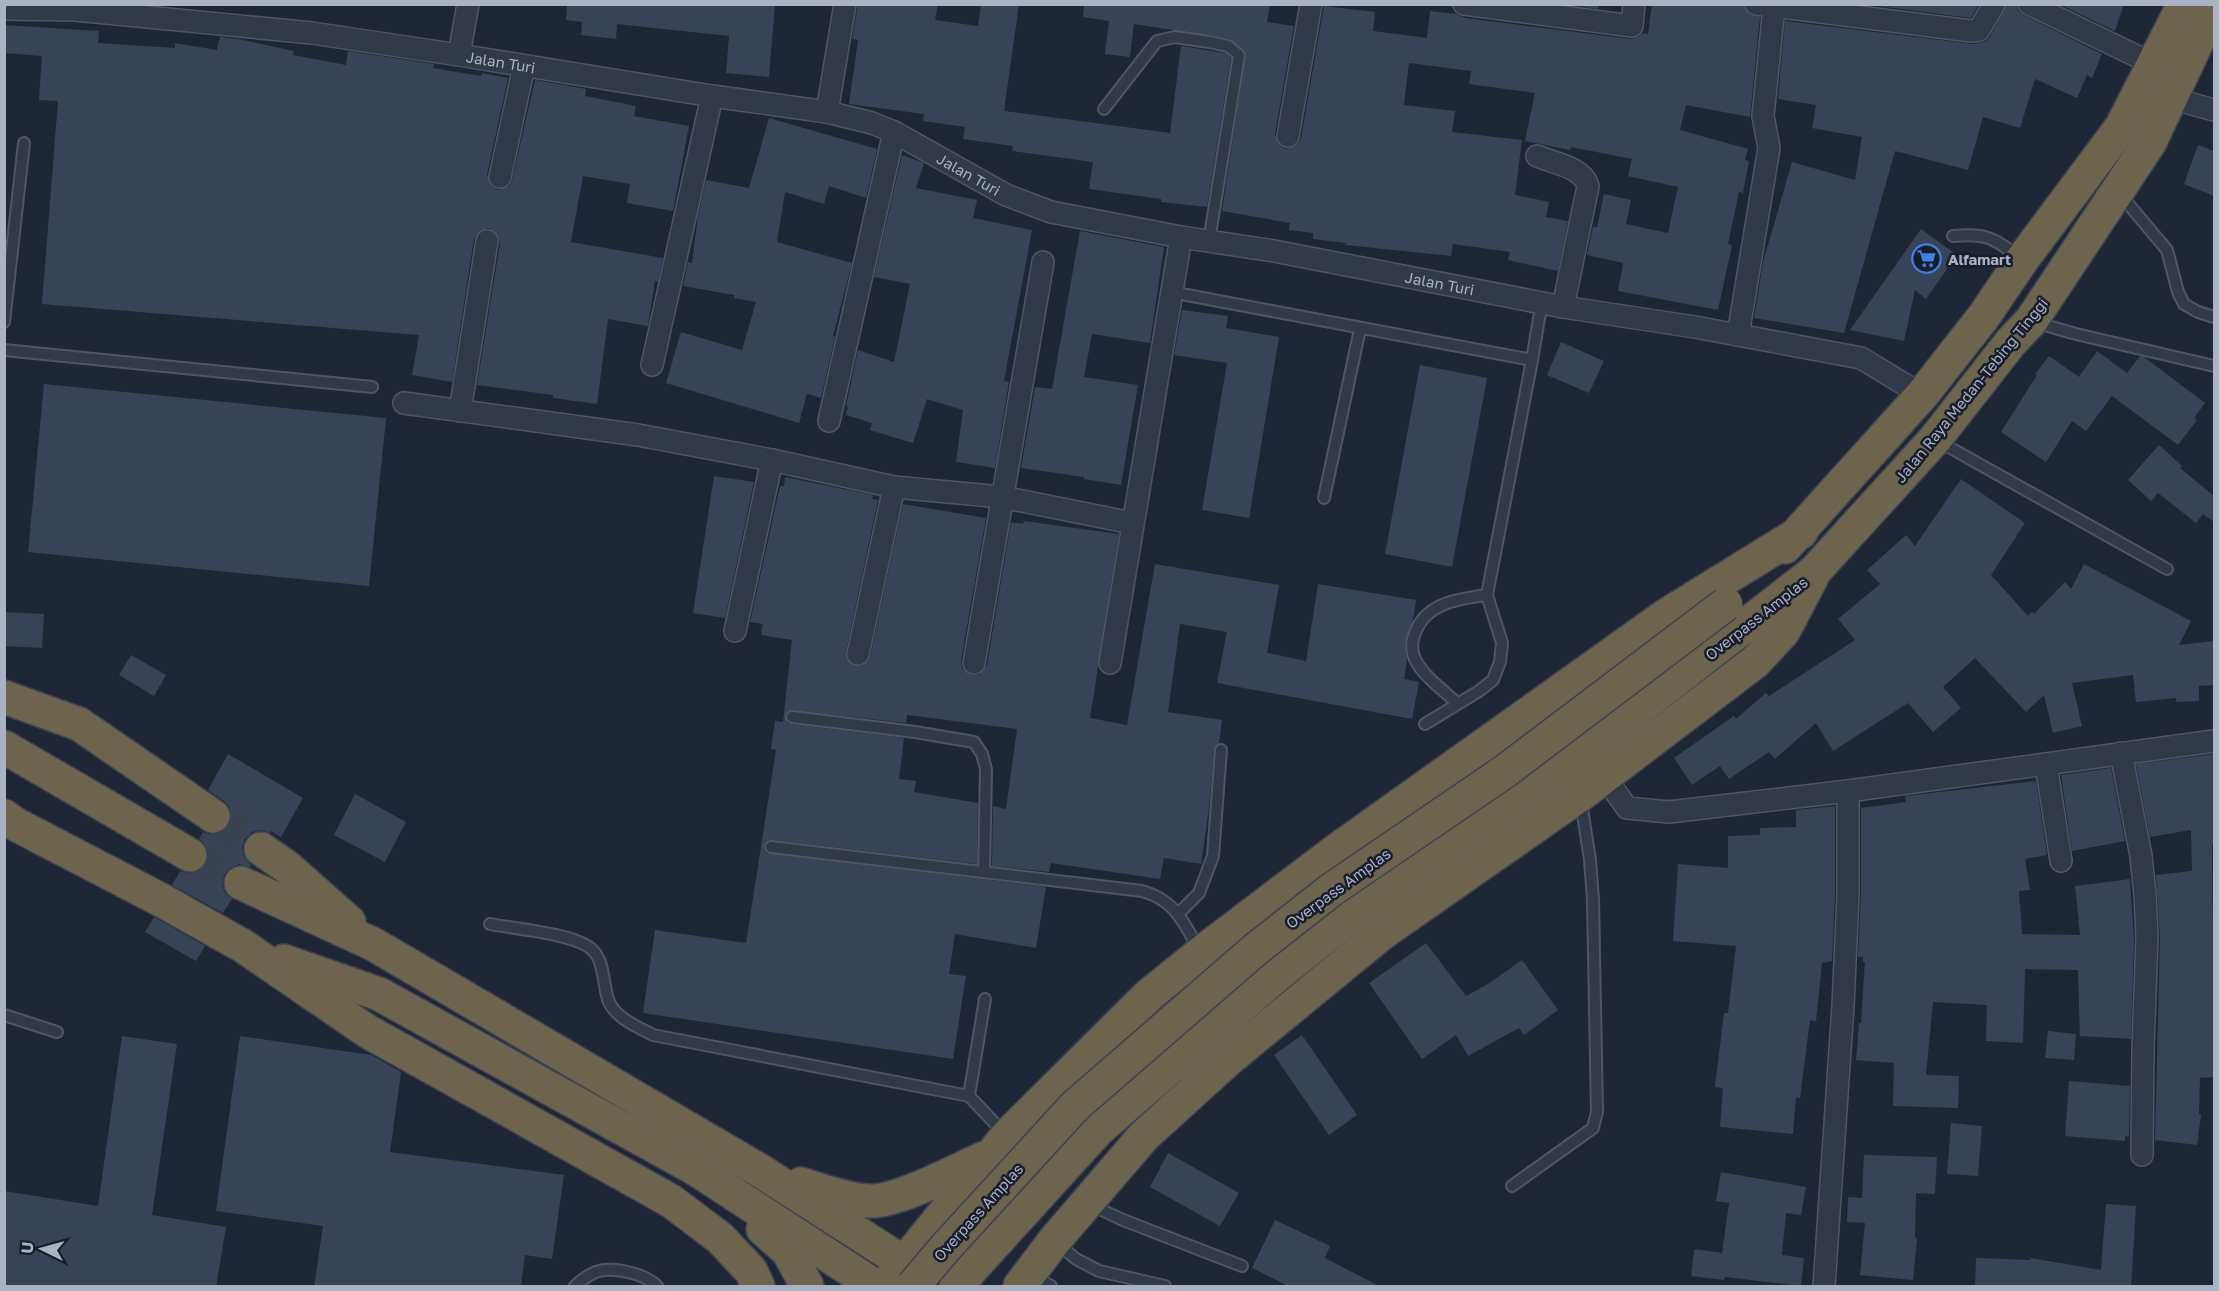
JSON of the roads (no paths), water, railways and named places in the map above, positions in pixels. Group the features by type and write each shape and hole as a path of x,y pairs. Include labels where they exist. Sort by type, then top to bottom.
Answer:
{"highway":[{"name":"Jalan Raya Medan-Tebing Tinggi","path":"1801,532 1922,395 1984,316 2022,260 2122,126 2155,65 2206,13"},
{"name":"Jalan Raya Medan-Tebing Tinggi","path":"1814,572 1935,440 2011,342 2031,321 2150,142 2206,13"},
{"name":"Overpass Amplas","path":"956,1287 1098,1130 1277,975 1350,917 1522,800 1735,616 1801,532"},
{"path":"900,1279 998,1146 1149,995 1337,850 1668,614 1801,532"},
{"name":"Overpass Amplas","path":"900,1279 946,1247 1075,1106 1256,949 1331,890 1735,616 1814,572"},
{"path":"1033,1282 1054,1241 1144,1136 1230,1058 1381,934 1592,786 1755,662 1783,632 1802,600 1814,572"},
{"path":"4,697 79,724 213,816"},
{"path":"4,747 190,855"},
{"path":"4,816 243,946 367,1031 671,1201 720,1238 751,1271 758,1287"},
{"path":"261,849 287,867 373,944"},
{"path":"241,883 373,944 759,1170 900,1279 944,1287"},
{"path":"243,946 379,994 694,1168 875,1287"},
{"path":"759,1170 839,1196 870,1201 906,1193 998,1146"},
{"path":"694,1168 788,1251 807,1287"}],"street":[{"path":"459,55 468,4"},
{"path":"827,112 845,4"},
{"path":"1288,136 1311,4"},
{"path":"1464,4 1632,26 1634,4"},
{"path":"1738,335 1769,148 1763,116 1765,6 1971,31 1979,30 1994,4"},
{"path":"2029,4 2155,65"},
{"name":"Jalan Turi","path":"4,9 75,10 312,33 827,112 872,123 894,132 1006,195 1051,212 1563,307 1738,335 1861,358 1922,395"},
{"path":"500,177 524,66"},
{"path":"652,365 712,96"},
{"path":"2170,98 2214,110"},
{"path":"830,421 894,132"},
{"path":"1537,156 1579,173 1586,178 1588,186 1563,307"},
{"path":"1110,663 1181,237"},
{"path":"460,411 488,241"},
{"path":"974,663 1043,262"},
{"path":"404,403 638,435 772,460 894,487 1002,497 1132,523"},
{"path":"735,631 772,460"},
{"path":"858,654 894,487"},
{"path":"1592,786 1627,808 1669,812 1848,791 2214,741"},
{"path":"2121,753 2141,856 2145,896 2147,938 2142,1155"},
{"path":"2046,764 2061,861"},
{"path":"1824,1287 1844,1006 1848,895 1848,791"}],"lane":[{"path":"1104,109 1157,41 1175,37 1209,42 1228,46 1239,55 1209,241"},
{"path":"4,322 24,143"},
{"path":"2118,192 2167,250 2178,292 2184,304 2214,317"},
{"path":"1953,236 1993,238 2022,260"},
{"path":"1171,292 1532,360"},
{"path":"1425,724 1493,680 1500,662 1502,643 1487,595 1542,302"},
{"path":"2031,321 2076,334 2214,366"},
{"path":"1324,498 1360,329"},
{"path":"4,350 372,387"},
{"path":"1935,440 2167,569"},
{"path":"1457,703 1423,671 1414,658 1412,640 1418,623 1431,611 1447,603 1487,595"},
{"path":"792,717 915,732 974,742 982,753 986,769 984,872"},
{"path":"1179,913 1199,893 1213,855 1221,750"},
{"path":"1512,1186 1593,1128 1597,1112 1593,900 1590,860 1592,786"},
{"path":"771,847 1142,891 1157,895 1179,913 1201,953"},
{"path":"490,924 558,936 591,948 599,960 610,1003 627,1022 653,1035 969,1096"},
{"path":"985,999 969,1096 998,1146"},
{"path":"4,1015 57,1032"},
{"path":"1087,1203 1123,1220 1242,1266"},
{"path":"1054,1241 1076,1259 1099,1270 1165,1287"},
{"path":"574,1287 598,1271 622,1271 651,1280 657,1287"}],"tunnel":[{"path":"213,816 261,849"},
{"path":"190,855 241,883"}],"place":[{"name":"Alfamart","path":"1927,259"}]}
